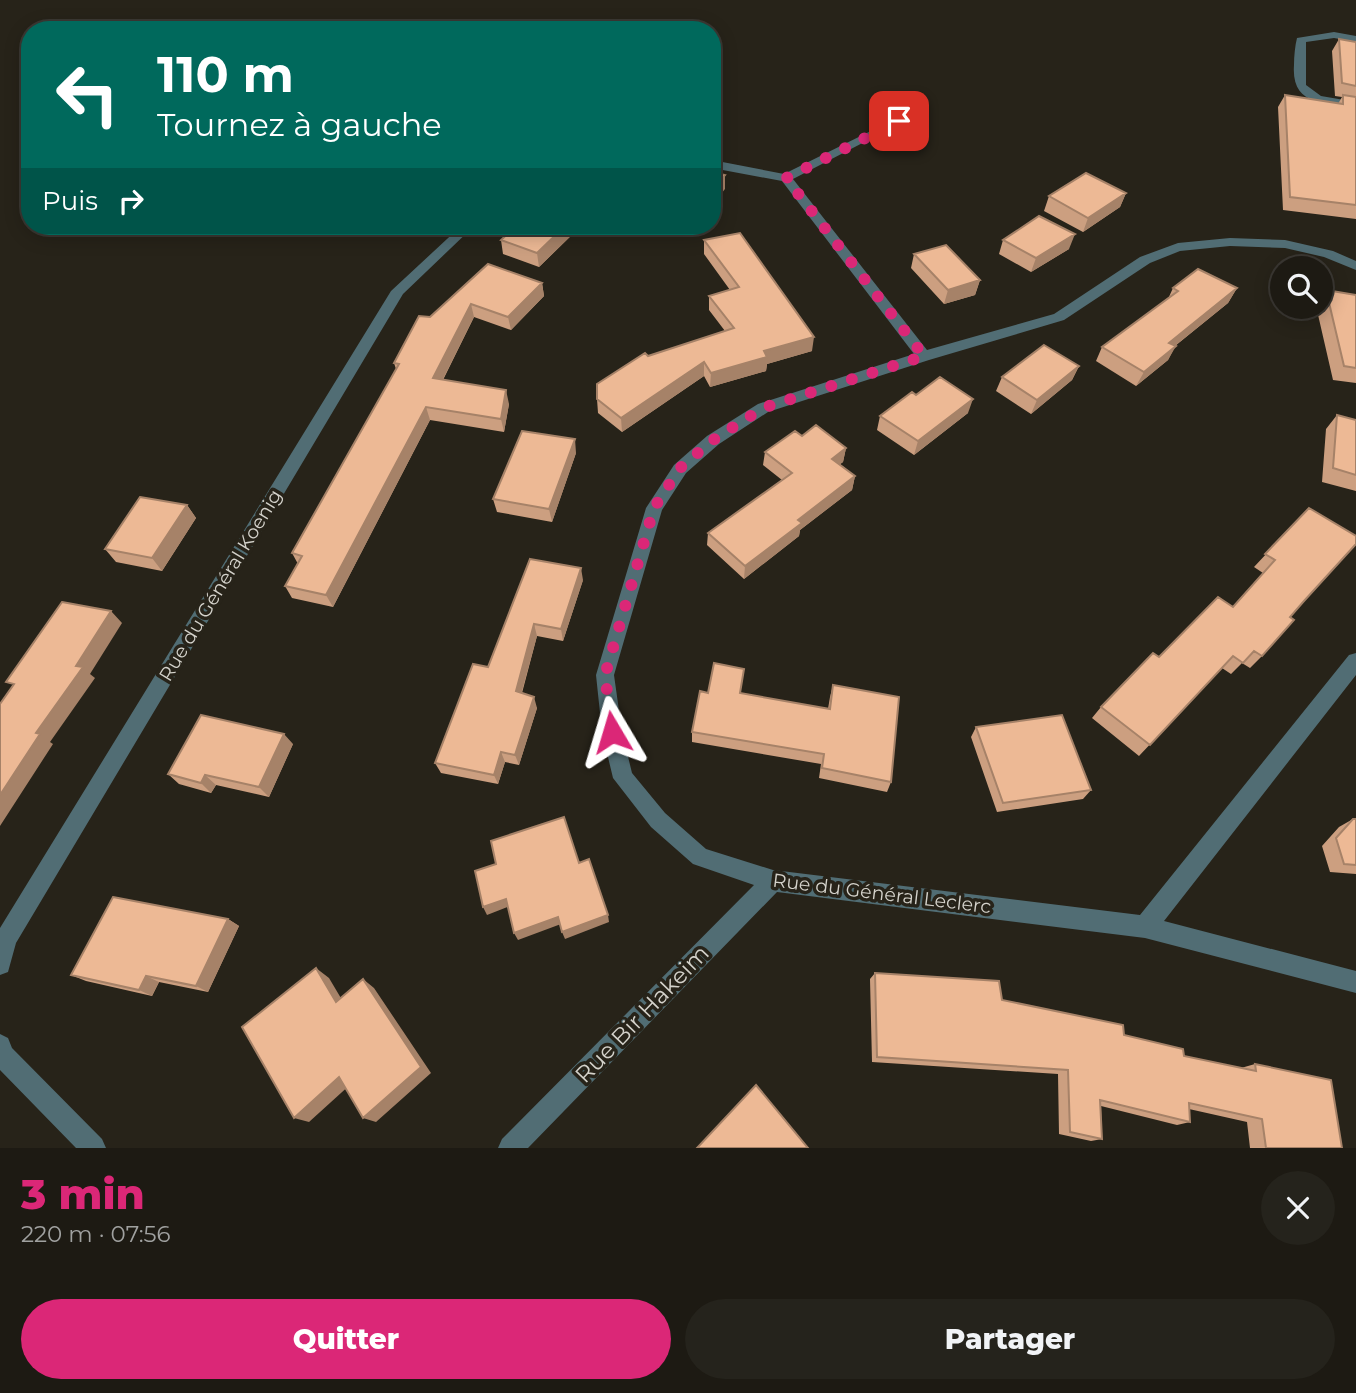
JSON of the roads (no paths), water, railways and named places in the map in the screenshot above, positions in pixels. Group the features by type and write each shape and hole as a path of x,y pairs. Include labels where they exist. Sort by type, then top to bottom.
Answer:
{"street":[{"path":"1356,39 1314,36 1301,40 1300,85 1306,92 1318,98 1356,105"},
{"path":"721,166 786,178 899,121"},
{"path":"786,178 924,356"},
{"name":"Rue du Général Koenig","path":"0,964 6,939 398,291 458,235"},
{"name":"Rue du Général Leclerc","path":"1356,266 1328,254 1285,244 1230,242 1178,247 1145,260 1059,317 924,356 763,408 713,440 680,468 654,508 605,675 612,732 623,778 657,820 700,857 773,881 1145,927 1356,982"},
{"path":"1145,927 1356,661"},
{"name":"Rue Bir Hakeim","path":"511,1148 773,881"},
{"path":"0,1046 2,1054 93,1148"}]}
